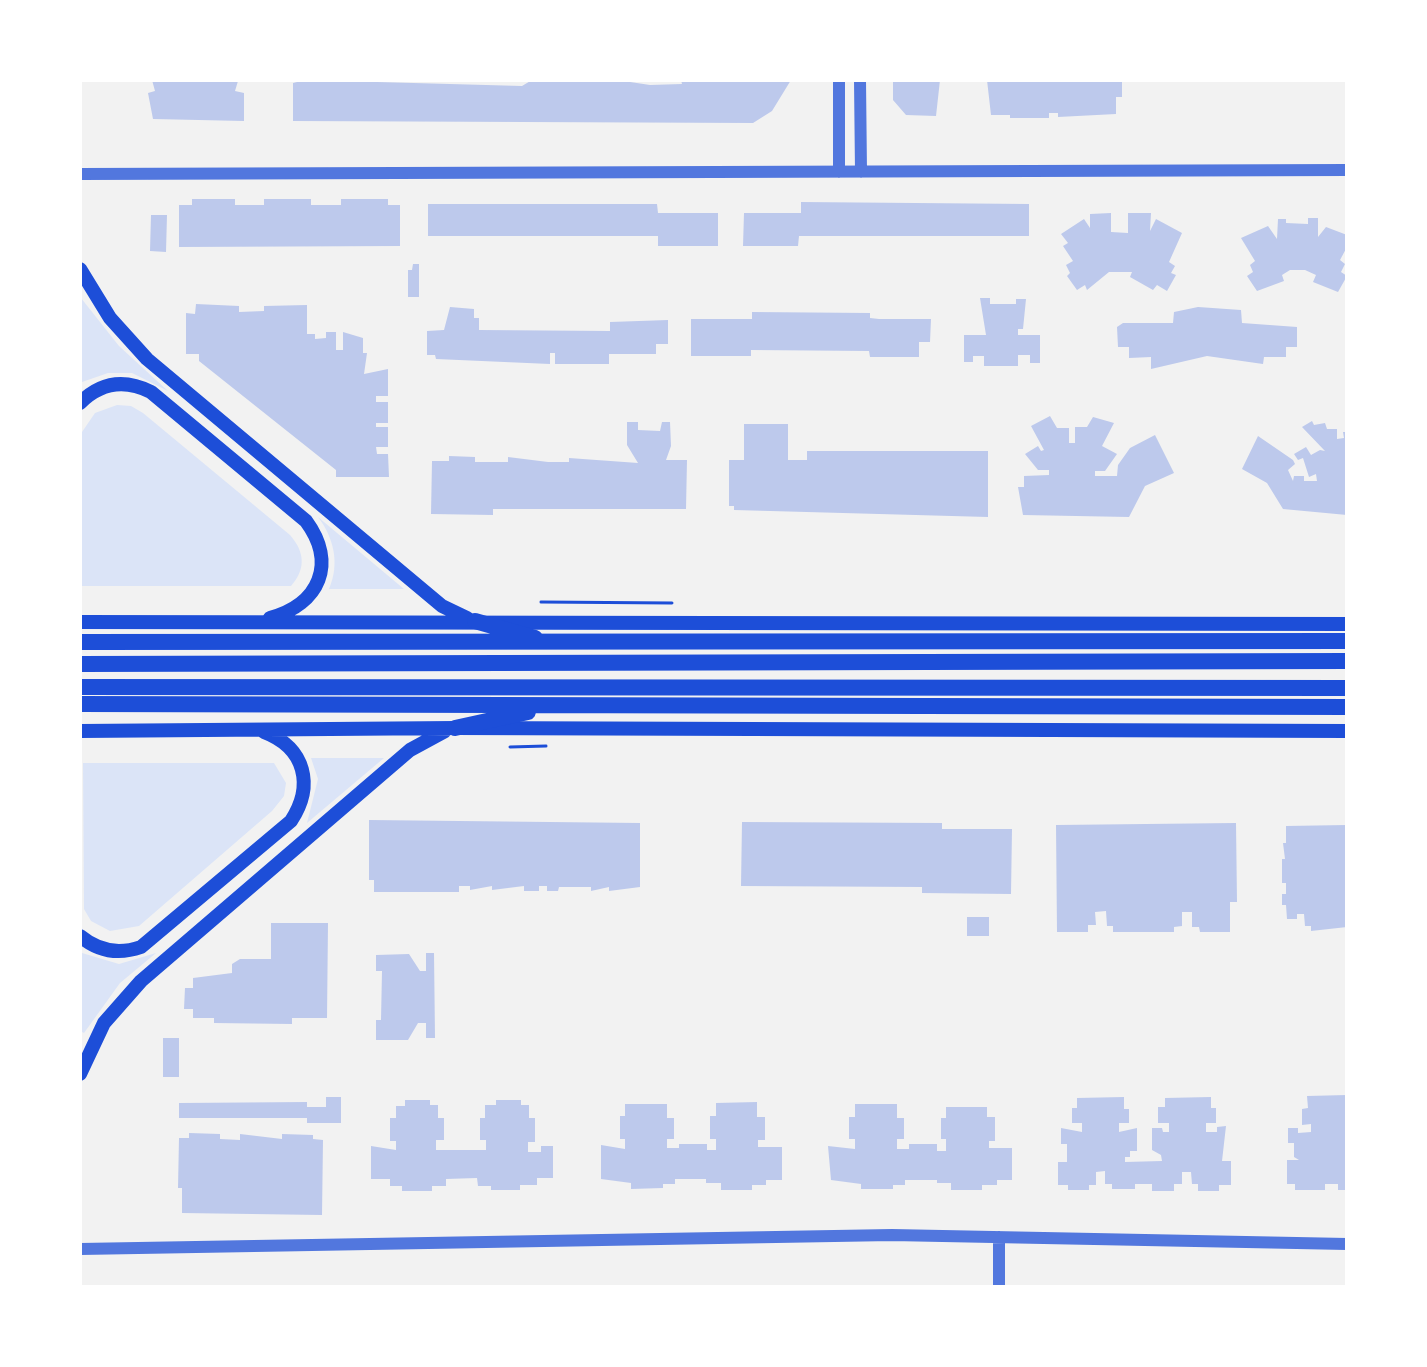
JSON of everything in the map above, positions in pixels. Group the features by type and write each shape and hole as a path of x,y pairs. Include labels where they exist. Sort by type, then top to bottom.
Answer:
{"highway":[{"path":"475,621 556,643"},
{"path":"80,642 1347,641"},
{"path":"980,642 1094,661"},
{"path":"80,664 1347,661"},
{"path":"80,687 204,696 563,705 1347,707"},
{"path":"1224,688 1301,707"},
{"path":"80,704 204,696 1347,688"},
{"path":"455,728 563,705"}],"main road":[{"path":"80,269 110,318 147,359 442,606 475,621"},
{"path":"80,403 97,388 111,385 138,386 151,392 306,521 316,535 323,559 311,592 289,611 242,623"},
{"path":"80,622 1347,624"},
{"path":"80,1074 104,1023 141,981 410,750 430,736 455,728"},
{"path":"80,731 455,728 1347,731"},
{"path":"80,936 106,950 118,952 141,947 291,821 304,798 303,767 281,741 252,729"}],"street":[{"path":"839,80 839,172"},
{"path":"860,80 861,172"},
{"path":"80,174 1347,170"},
{"path":"80,1249 892,1235 1347,1244"},
{"path":"999,1237 999,1287"}],"path":[{"path":"541,602 672,603"}],"shaded area":[{"path":"81,298 119,346 168,391 132,373 108,373 82,382"},
{"path":"117,405 131,406 143,413 290,535 299,548 302,560 291,586 81,586 82,432 95,413"},
{"path":"318,517 404,589 329,589 334,570 334,552"},
{"path":"311,758 384,758 307,823 318,779"},
{"path":"83,763 274,763 286,783 284,796 272,811 139,926 110,931 91,921 84,909"},
{"path":"82,953 119,964 156,953 120,983 84,1033 80,1031"}],"building":[{"path":"152,80 238,81 235,91 244,93 244,121 153,119 148,93 155,91"},
{"path":"305,80 522,86 532,80 617,80 650,85 682,84 681,80 791,80 772,111 753,123 293,121 293,83"},
{"path":"893,80 940,80 936,116 906,115 893,100"},
{"path":"987,80 1122,80 1122,97 1116,97 1116,114 1058,117 1058,113 1049,113 1049,118 1010,118 1010,115 991,115"},
{"path":"192,199 235,199 235,205 264,205 264,199 311,199 311,205 341,205 341,199 388,199 388,205 400,205 400,246 179,247 179,205 192,205"},
{"path":"801,202 1029,204 1029,236 799,236 798,246 743,246 744,213 801,213"},
{"path":"428,204 657,204 658,213 718,213 718,246 658,246 658,236 428,236"},
{"path":"1111,213 1111,232 1128,233 1128,213 1151,213 1150,231 1156,219 1182,233 1169,262 1175,266 1171,273 1176,275 1167,291 1157,285 1153,290 1130,277 1132,272 1109,272 1087,290 1085,285 1077,290 1067,276 1070,273 1066,265 1073,261 1063,246 1068,243 1061,234 1084,219 1090,228 1090,214"},
{"path":"151,215 167,215 166,252 150,251"},
{"path":"1308,218 1318,218 1318,237 1326,227 1347,235 1347,247 1340,260 1345,264 1341,272 1347,276 1338,292 1313,282 1316,275 1305,270 1290,270 1282,275 1284,281 1257,291 1247,276 1253,272 1250,265 1255,261 1241,238 1268,226 1277,239 1278,219 1286,219 1286,223 1308,224"},
{"path":"413,264 419,264 419,297 408,297 408,270 412,270"},
{"path":"980,298 990,298 990,304 1016,304 1016,299 1026,299 1023,329 1018,329 1018,335 1040,335 1040,363 1030,363 1030,355 1018,355 1018,366 984,366 984,356 973,356 973,362 964,362 964,335 986,335"},
{"path":"196,304 239,306 239,312 264,311 264,306 307,305 307,334 315,334 315,339 326,338 326,332 336,332 336,350 343,350 343,332 363,338 363,353 367,353 364,374 388,369 388,396 376,396 376,402 388,402 388,423 376,423 376,427 388,427 388,447 376,447 377,454 388,454 389,477 336,477 336,470 199,361 199,354 186,354 186,313 195,314"},
{"path":"450,307 474,309 474,318 479,318 479,330 610,331 610,322 668,320 668,344 656,344 656,354 609,354 609,364 555,364 555,353 550,353 550,364 436,359 435,355 427,355 427,331 444,330"},
{"path":"1198,307 1241,310 1242,323 1297,327 1297,347 1286,347 1286,357 1264,357 1263,364 1207,356 1151,369 1151,357 1129,358 1129,347 1118,347 1117,327 1123,323 1173,323 1174,312"},
{"path":"752,312 870,313 870,318 879,319 931,319 930,342 919,342 919,357 870,357 869,351 751,350 751,356 691,356 691,319 752,319"},
{"path":"1050,416 1057,428 1069,428 1069,443 1075,443 1075,427 1087,427 1093,417 1114,423 1102,446 1117,454 1105,471 1095,471 1095,476 1117,476 1118,465 1130,448 1155,435 1174,473 1145,486 1129,517 1023,515 1018,487 1024,487 1024,476 1049,475 1049,470 1038,470 1025,454 1038,446 1041,451 1044,450 1031,426"},
{"path":"1312,421 1314,425 1325,423 1327,429 1337,429 1337,439 1344,438 1343,432 1347,432 1347,515 1283,509 1267,483 1242,469 1258,436 1293,460 1295,464 1288,470 1293,481 1294,476 1304,476 1304,481 1317,481 1316,474 1309,477 1303,458 1298,460 1294,454 1306,447 1311,455 1325,451 1302,427"},
{"path":"627,422 638,422 638,430 660,431 662,422 670,422 671,446 666,460 687,460 686,509 493,509 493,515 431,514 432,461 449,461 449,456 475,457 475,462 508,462 508,457 548,462 569,462 569,458 638,463 627,445"},
{"path":"744,424 788,424 788,460 807,460 807,451 988,451 988,517 734,510 734,506 729,506 729,460 744,460"},
{"path":"369,820 640,823 640,887 609,891 609,887 591,891 591,887 559,887 558,891 547,891 547,886 539,886 539,891 524,891 524,886 470,890 470,886 459,886 459,892 374,892 374,880 369,880"},
{"path":"742,822 942,823 942,829 1012,829 1011,894 922,893 922,887 741,886"},
{"path":"1236,823 1237,902 1230,902 1230,932 1200,932 1199,927 1192,927 1192,912 1182,912 1182,926 1174,927 1174,932 1113,932 1113,926 1107,926 1106,911 1095,912 1096,925 1088,925 1088,932 1057,932 1056,825"},
{"path":"1347,825 1347,927 1311,931 1311,926 1305,926 1304,914 1297,914 1297,919 1287,919 1286,905 1282,905 1282,894 1286,894 1286,883 1282,883 1282,859 1285,859 1283,843 1286,843 1286,826"},
{"path":"967,917 989,917 989,936 967,936"},
{"path":"271,923 328,923 327,1018 292,1018 292,1024 214,1023 214,1018 193,1018 193,1009 184,1009 185,988 193,988 193,978 232,973 232,964 240,959 271,959"},
{"path":"426,953 434,953 435,1038 426,1038 426,1023 418,1023 408,1040 376,1040 376,1020 381,1020 382,971 376,971 376,955 409,954 420,971 426,971"},
{"path":"163,1038 179,1038 179,1077 163,1077"},
{"path":"1347,1095 1347,1190 1338,1190 1338,1184 1325,1184 1325,1190 1295,1190 1295,1184 1287,1184 1287,1160 1299,1160 1294,1157 1294,1143 1288,1143 1288,1128 1298,1128 1298,1133 1311,1132 1311,1124 1302,1125 1302,1109 1308,1108 1307,1096"},
{"path":"326,1097 341,1097 341,1123 307,1123 307,1118 179,1118 179,1103 307,1102 307,1107 326,1107"},
{"path":"1124,1097 1124,1109 1129,1109 1129,1123 1119,1123 1119,1132 1137,1128 1137,1151 1130,1151 1130,1157 1125,1157 1125,1162 1162,1161 1161,1155 1152,1150 1152,1128 1169,1132 1169,1123 1158,1123 1158,1107 1165,1107 1165,1098 1211,1097 1211,1108 1216,1108 1216,1123 1206,1123 1206,1132 1217,1132 1217,1127 1226,1126 1222,1161 1231,1161 1231,1185 1219,1185 1219,1191 1198,1191 1198,1184 1192,1184 1191,1172 1182,1172 1182,1184 1174,1184 1174,1191 1152,1191 1152,1184 1135,1184 1135,1189 1112,1189 1112,1184 1105,1184 1105,1171 1096,1172 1096,1185 1089,1185 1089,1190 1068,1190 1068,1185 1058,1185 1058,1162 1067,1162 1067,1144 1061,1144 1061,1128 1082,1132 1082,1123 1072,1123 1072,1108 1077,1108 1077,1098"},
{"path":"405,1100 430,1100 430,1105 438,1105 438,1118 444,1118 444,1140 436,1140 436,1150 486,1150 486,1140 480,1140 480,1118 485,1118 485,1105 496,1105 496,1100 521,1100 521,1105 529,1105 529,1118 535,1118 535,1142 528,1142 528,1152 541,1152 541,1146 553,1146 553,1178 537,1178 537,1185 520,1185 520,1190 491,1190 491,1186 478,1186 477,1178 446,1179 446,1186 432,1186 432,1191 402,1191 402,1186 390,1186 390,1179 371,1179 371,1146 396,1150 396,1141 390,1141 390,1118 396,1118 396,1106 405,1106"},
{"path":"757,1102 757,1117 765,1117 765,1140 758,1140 758,1147 782,1147 782,1180 766,1180 766,1185 752,1185 752,1190 721,1190 721,1183 706,1183 706,1179 675,1179 675,1184 663,1184 663,1188 631,1189 631,1183 601,1179 601,1145 625,1149 625,1139 620,1139 620,1116 625,1116 625,1104 667,1104 667,1118 674,1118 674,1139 667,1139 667,1148 679,1148 679,1144 707,1144 707,1150 716,1150 716,1139 710,1139 710,1116 716,1116 716,1103"},
{"path":"855,1104 897,1104 897,1118 904,1118 904,1139 897,1139 897,1149 909,1149 909,1144 937,1144 937,1151 946,1151 946,1139 941,1139 941,1118 946,1118 946,1107 987,1107 987,1117 995,1117 995,1141 989,1141 989,1148 1012,1148 1012,1180 997,1180 997,1185 982,1185 982,1190 951,1190 951,1183 937,1183 937,1180 905,1180 905,1185 893,1185 893,1189 861,1189 861,1184 831,1180 828,1146 855,1149 855,1139 849,1139 849,1117 855,1117"},
{"path":"189,1133 220,1134 220,1139 240,1140 240,1134 282,1139 282,1134 313,1135 313,1139 323,1140 322,1215 182,1213 182,1188 178,1188 179,1138 189,1138"}]}
